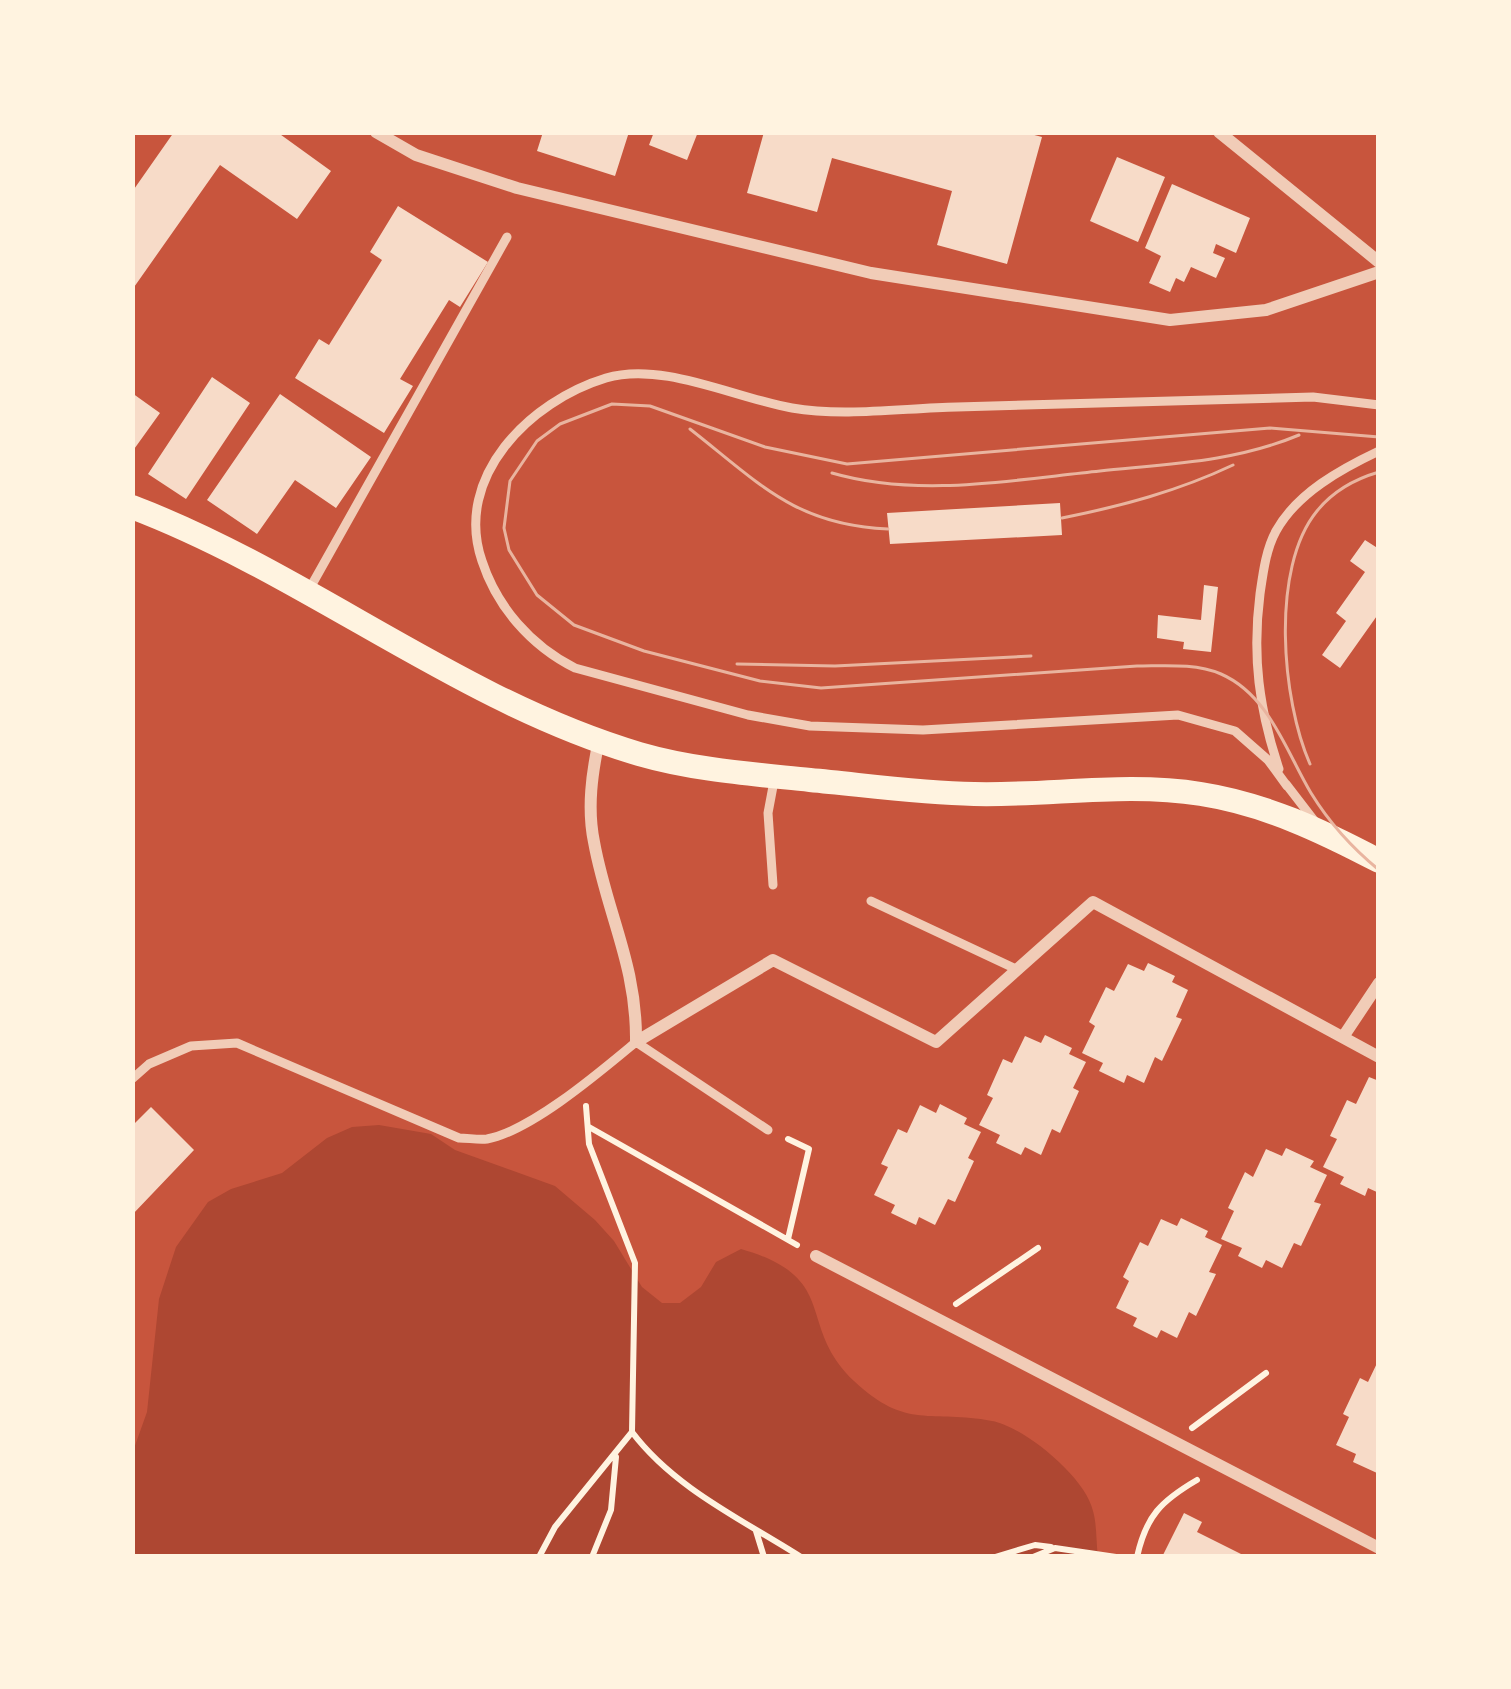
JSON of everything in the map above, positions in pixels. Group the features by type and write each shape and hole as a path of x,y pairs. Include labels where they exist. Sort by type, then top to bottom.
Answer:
{"main road":[{"path":"132,507 253,562 472,684 555,724 672,762 974,794 1162,789 1258,807 1323,832 1379,861"}],"street":[{"path":"376,132 416,155 517,188 871,273 1170,320 1266,310 1379,272"},
{"path":"1219,132 1379,262"},
{"path":"599,740 591,787 594,842 630,965 636,1042 773,960 936,1042 1093,902 1379,1058"},
{"path":"1343,1037 1379,983"},
{"path":"816,1256 1379,1547"}],"lane":[{"path":"308,593 507,237"},
{"path":"1323,832 1268,760 1235,731 1178,715 922,730 810,726 748,716 575,668 555,658 503,607 476,545 474,519 497,454 543,410 604,378 638,370 814,410 1313,397 1379,405"},
{"path":"1287,786 1260,705 1256,674 1255,631 1265,562 1274,533 1301,501 1328,479 1379,452"},
{"path":"772,885 768,813 775,776"},
{"path":"871,902 1018,970"},
{"path":"132,1079 148,1064 191,1046 237,1043 459,1138 487,1139 513,1130 584,1085 636,1042 768,1130"}],"path":[{"path":"538,1557 555,1527 632,1432 635,1263 589,1144 584,1085"},
{"path":"587,1126 816,1256"},
{"path":"768,1130 809,1149 788,1239"},
{"path":"936,1318 1037,1249"},
{"path":"1175,1442 1266,1373"},
{"path":"632,1432 652,1458 800,1557"},
{"path":"592,1557 611,1510 616,1452"},
{"path":"1137,1557 1144,1528 1168,1497 1221,1466"},
{"path":"754,1528 764,1557"},
{"path":"995,1557 1035,1545 1116,1557"},
{"path":"1033,1557 1055,1548"},
{"path":"940,1557 950,1557"}],"shaded area":[{"path":"379,1125 431,1134 455,1150 555,1186 595,1220 642,1287 662,1303 680,1303 701,1287 716,1262 741,1249 772,1261 806,1289 836,1360 873,1397 905,1412 1006,1425 1052,1456 1088,1498 1098,1557 132,1557 132,1454 147,1412 159,1299 176,1247 208,1202 231,1189 282,1173 327,1138 352,1127"}],"building":[{"path":"174,132 277,132 331,171 297,219 220,165 132,290 132,192"},
{"path":"543,132 629,132 615,176 537,151"},
{"path":"654,132 698,132 687,160 649,145"},
{"path":"764,132 1023,132 1042,137 1007,264 937,245 952,191 832,158 817,212 747,193"},
{"path":"1117,157 1165,177 1138,242 1090,221"},
{"path":"1172,184 1250,218 1236,253 1216,244 1213,253 1225,258 1216,278 1191,267 1184,282 1176,278 1170,292 1149,283 1161,256 1145,248"},
{"path":"398,206 488,262 460,307 449,300 400,379 413,386 384,433 295,378 319,339 329,345 382,260 370,252"},
{"path":"212,377 250,403 186,499 148,474"},
{"path":"132,393 160,413 132,452"},
{"path":"280,394 371,457 336,508 295,480 257,534 207,500"},
{"path":"1060,503 1062,535 890,544 887,513"},
{"path":"1365,540 1379,549 1379,613 1340,668 1322,655 1346,621 1336,613 1365,572 1350,561"},
{"path":"1204,585 1218,587 1211,652 1183,649 1184,642 1157,638 1158,615 1201,620"},
{"path":"1148,963 1175,976 1172,982 1188,990 1176,1017 1182,1019 1162,1061 1155,1057 1144,1083 1127,1075 1124,1083 1099,1071 1103,1063 1082,1053 1095,1026 1089,1022 1106,987 1114,991 1128,964 1144,971"},
{"path":"1045,1035 1072,1048 1069,1054 1086,1062 1060,1133 1052,1129 1041,1155 1025,1147 1021,1155 996,1143 1000,1135 979,1125 993,1098 987,1095 1003,1059 1012,1063 1025,1036 1041,1043"},
{"path":"1369,1077 1379,1081 1379,1193 1368,1188 1365,1196 1340,1184 1344,1177 1323,1167 1337,1139 1330,1136 1347,1100 1356,1104"},
{"path":"940,1104 967,1118 964,1124 981,1132 955,1202 948,1199 935,1225 919,1217 916,1225 891,1213 895,1205 874,1195 888,1167 881,1164 898,1129 907,1133 920,1105 936,1113"},
{"path":"151,1107 194,1150 132,1215 132,1126"},
{"path":"1286,1148 1314,1161 1310,1167 1327,1175 1314,1202 1321,1204 1301,1246 1294,1243 1282,1268 1266,1260 1262,1268 1238,1256 1242,1248 1221,1239 1234,1211 1228,1208 1245,1172 1253,1177 1266,1149 1282,1156"},
{"path":"1181,1218 1208,1231 1205,1237 1222,1245 1209,1272 1216,1274 1196,1316 1189,1312 1177,1338 1161,1330 1157,1338 1133,1326 1137,1318 1116,1308 1129,1281 1123,1277 1140,1242 1148,1246 1161,1219 1177,1226"},
{"path":"1379,1359 1377,1473 1353,1462 1356,1454 1336,1445 1349,1417 1343,1414 1360,1378 1368,1382"},
{"path":"1184,1513 1202,1522 1197,1532 1247,1557 1162,1557"}],"tram line":[{"path":"1379,437 1270,428 847,464 765,447 650,406 612,404 560,424 537,441 510,481 504,528 509,550 537,595 574,625 644,651 760,681 821,688 1137,666 1211,670 1238,683 1264,710 1326,815 1379,870"},
{"path":"690,429 758,483 803,510 856,526 888,529"},
{"path":"832,473 931,486 999,482 1201,460 1299,435"},
{"path":"1062,518 1149,497 1233,465"},
{"path":"1310,764 1288,671 1285,635 1292,566 1302,536 1323,504 1345,487 1379,472"},
{"path":"737,664 835,666 1031,656"}]}
